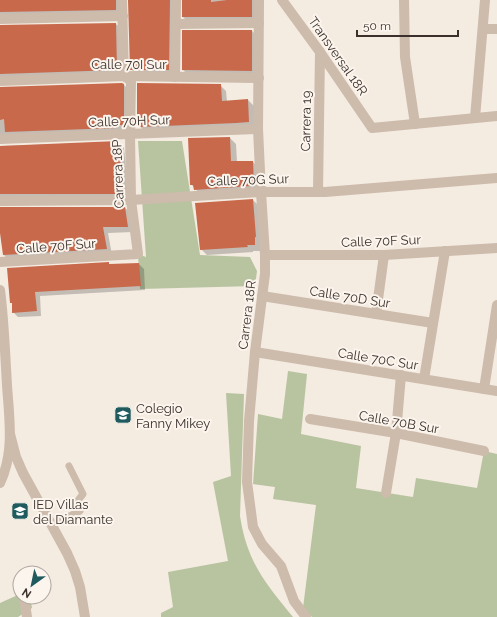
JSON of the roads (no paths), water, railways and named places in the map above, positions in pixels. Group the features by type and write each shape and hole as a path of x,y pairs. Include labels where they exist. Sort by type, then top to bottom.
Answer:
{"street":[{"name":"Carrera 18P","path":"122,0 124,76 130,81 131,200 138,254"},
{"path":"175,77 176,0"},
{"name":"Carrera 18R","path":"259,0 258,129 265,274 255,352 249,421 247,482 252,527 262,544 281,566 294,600 306,617"},
{"name":"Transversal 18R","path":"282,0 372,128 415,124"},
{"path":"404,0 405,57 415,124 497,116"},
{"path":"475,118 485,0"},
{"path":"0,19 123,16"},
{"path":"175,24 259,23"},
{"path":"483,29 497,29"},
{"name":"Carrera 19","path":"318,192 320,52"},
{"name":"Calle 70I Sur","path":"0,81 124,76 259,78"},
{"name":"Calle 70H Sur","path":"0,139 258,129"},
{"name":"Calle 70G Sur","path":"0,201 131,200 261,192 318,192 497,178"},
{"name":"Calle 70F Sur","path":"265,255 384,255 497,248"},
{"path":"424,379 445,251"},
{"name":"Calle 70F Sur","path":"0,262 138,254"},
{"path":"376,314 384,255"},
{"path":"0,290 3,314 10,434 7,461 0,483"},
{"name":"Calle 70D Sur","path":"262,296 433,323"},
{"path":"484,389 497,305"},
{"name":"Calle 70C Sur","path":"255,352 497,391"},
{"path":"386,493 396,434 400,375"},
{"name":"Calle 70B Sur","path":"310,419 484,451"},
{"path":"10,434 16,457 23,473 67,553 78,582 85,617"},
{"path":"25,605 27,617"}],"lane":[{"path":"51,525 80,511 76,503 83,494 69,466"}],"place":[{"name":"Colegio Fanny Mikey","path":"123,415"},
{"name":"IED Villas del Diamante","path":"20,511"}]}
